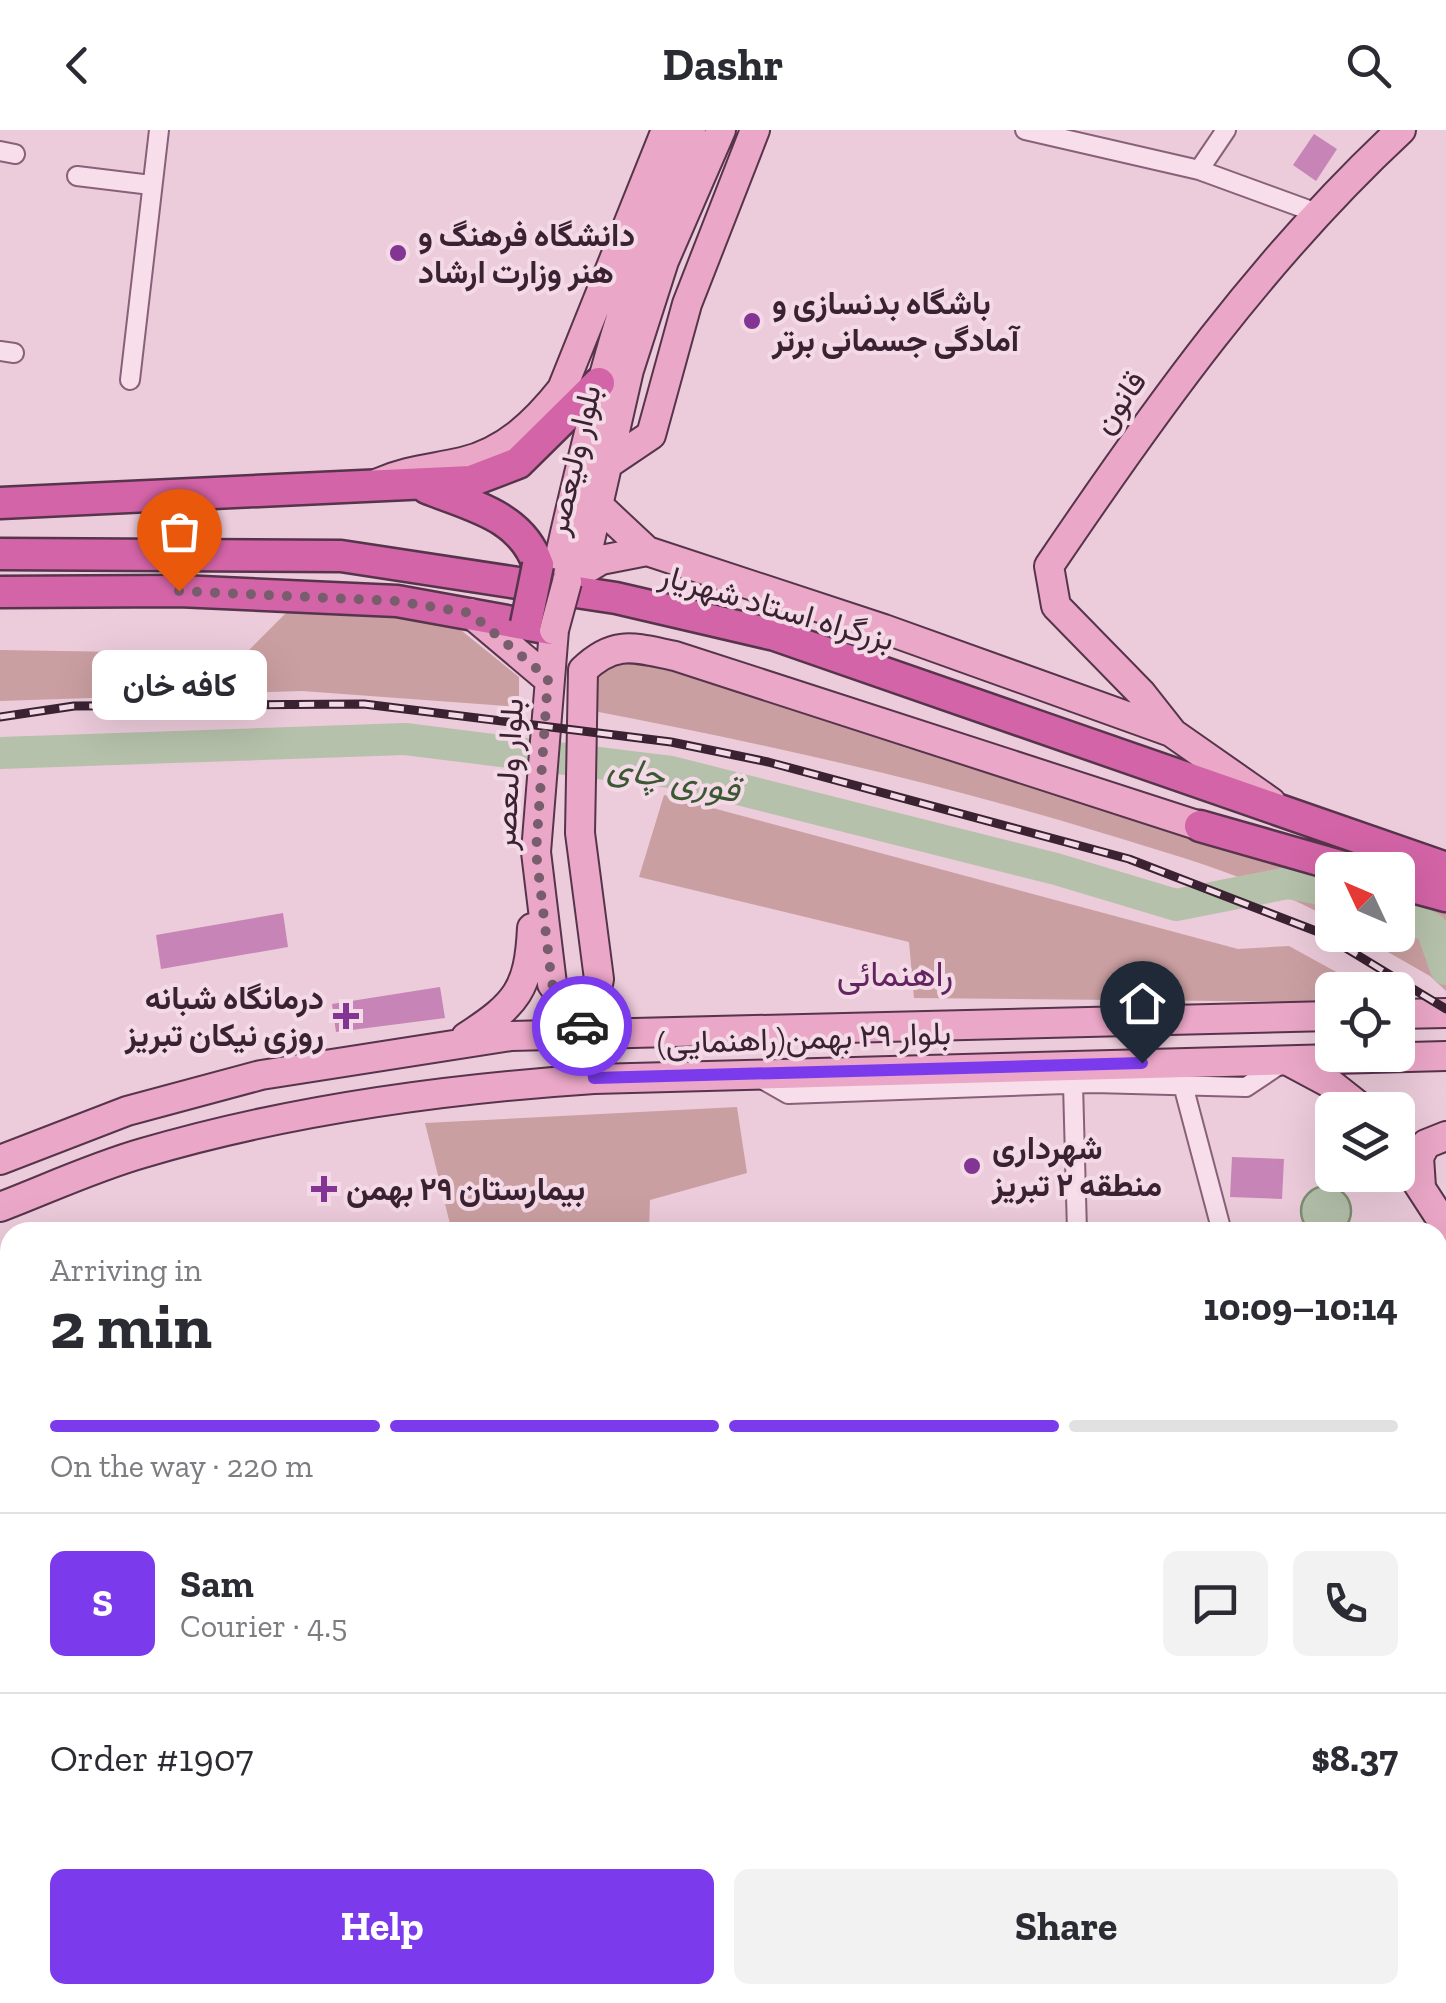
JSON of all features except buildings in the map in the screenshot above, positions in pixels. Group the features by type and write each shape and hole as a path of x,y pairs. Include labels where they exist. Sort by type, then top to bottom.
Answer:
{"highway":[{"path":"0,503 471,481 518,463 599,384"},
{"path":"0,592 179,591 396,601 540,627 538,565 531,544 512,524 420,486"},
{"name":"بزرگراه استاد شهریار","path":"0,554 341,556 616,598 775,636 1297,820 1396,848 1446,868"},
{"path":"1200,826 1315,859"},
{"path":"1396,848 1446,857"},
{"path":"1415,887 1446,896"}],"main road":[{"path":"372,486 410,468 460,462 491,453 541,416 562,390 666,130"},
{"name":"بلوار ولیعصر","path":"567,582 560,555 599,384 626,290 691,130"},
{"name":"بلوار ولیعصر","path":"567,582 586,558 629,370 664,261 721,130"},
{"path":"608,464 651,435 687,304 756,130"},
{"name":"قانون","path":"1172,732 1056,606 1048,566 1166,394 1316,213 1401,130"},
{"path":"599,506 647,551 884,629 1172,732 1297,820"},
{"path":"567,582 601,560 647,551"},
{"name":"بلوار ولىعصر","path":"567,582 540,627 548,678 537,838 552,984 588,1034"},
{"path":"470,613 548,678"},
{"path":"594,1078 588,1034 599,978 580,833 583,670 600,653 627,647 675,656 1200,826"},
{"path":"455,1043 507,1007 530,972 537,838"},
{"path":"1415,1013 1446,1012"},
{"name":"بلوار ٢٩ بهمن(راهنمایی)","path":"0,1160 127,1112 261,1075 511,1036 1315,1016"},
{"name":"بلوار ٢٩ بهمن(راهنمایی)","path":"0,1207 141,1153 311,1112 498,1085 594,1078 1446,1056"},
{"path":"1287,1060 1342,1092"},
{"path":"1422,1187 1419,1157 1426,1144 1446,1136"},
{"path":"1415,1177 1443,1222"}],"street":[{"path":"130,380 159,130"},
{"path":"1024,130 1199,170 1316,213"},
{"path":"1199,170 1226,130"},
{"path":"77,176 152,185"},
{"path":"755,1075 788,1094 1073,1084 1246,1087 1287,1060"},
{"path":"1073,1084 1078,1222"},
{"path":"1183,1085 1219,1222"}],"shaded area":[{"path":"291,608 452,623 519,677 519,707 302,691 0,701 0,650 245,654"},
{"path":"624,656 656,661 1315,865 1315,911 1276,892 1159,850 971,795 842,763 583,709 589,677"},
{"path":"664,795 1238,949 1289,946 1336,972 1315,972 1315,1002 914,998 909,942 639,877"},
{"path":"1415,892 1446,902 1446,991 1430,976 1388,952 1415,952"},
{"path":"737,1107 747,1173 650,1200 649,1222 450,1222 425,1123"},
{"path":"1315,1189 1315,1192 1344,1193 1351,1211 1348,1222 1304,1222 1301,1211 1308,1193"}],"waterway":[{"name":"قوری چای","path":"0,753 405,739 671,772 1056,869 1176,905 1288,883 1315,888"},
{"name":"قوری چای","path":"1415,918 1432,929 1446,969"}],"railway":[{"path":"0,717 74,706 364,704 671,742 768,762 1129,859 1321,933 1446,1009"}],"way so far":[{"path":"179,591 396,601 470,613 548,678 536,852 552,984 582,1026"}],"place":[{"name":"دانشگاه فرهنگ و هنر وزارت ارشاد","path":"398,253"},
{"name":"باشگاه بدنسازی و آمادگی جسمانی برتر","path":"752,321"},
{"name":"کافه خان","path":"179,591"},
{"name":"درمانگاه شبانه روزی نیکان تبریز","path":"346,1016"},
{"name":"شهرداری منطقه ۲ تبریز","path":"972,1166"},
{"name":"بیمارستان ٢٩ بهمن","path":"324,1189"}],"district":[{"name":"راهنمائی","path":"895,974"}],"route":[{"path":"582,1026 588,1034 594,1078 1142,1063"}]}
